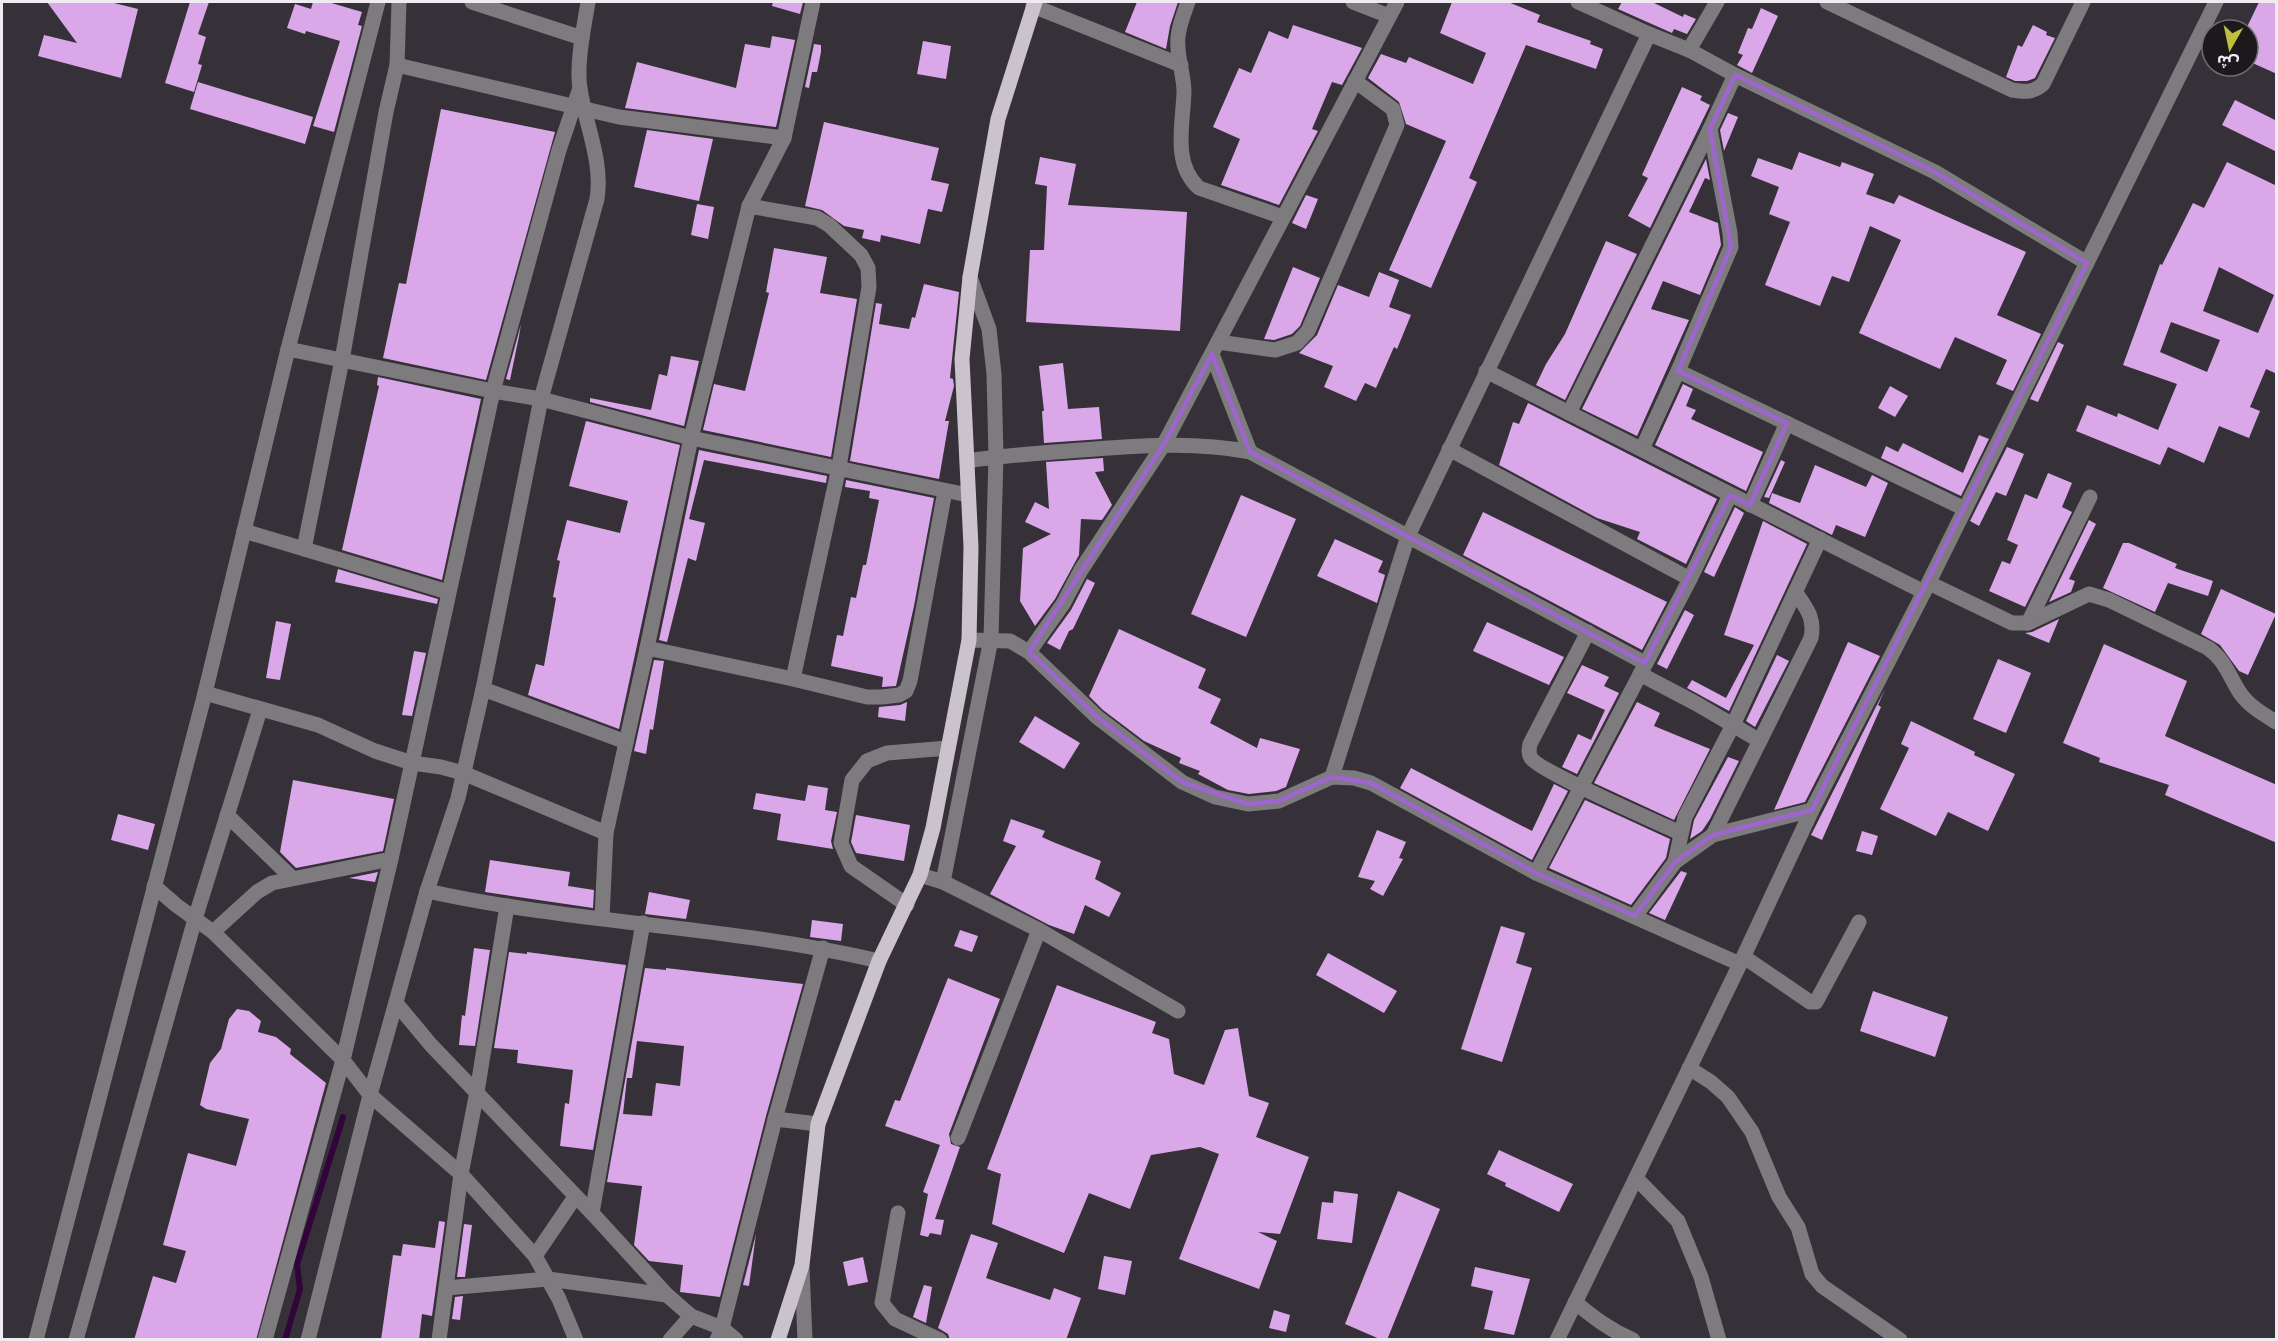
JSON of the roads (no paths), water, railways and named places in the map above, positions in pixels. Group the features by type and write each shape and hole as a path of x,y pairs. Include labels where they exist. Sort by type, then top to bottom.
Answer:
{"main road":[{"path":"778,1340 802,1265 818,1124 879,961 920,874 933,828 969,640 971,547 962,360 970,278 998,119 1034,4"}],"street":[{"path":"37,1339 205,693 288,350 378,2"},
{"path":"304,549 342,360 386,111 397,65 399,2"},
{"path":"472,2 582,38"},
{"path":"265,1340 343,1060 391,859 493,391 579,109 582,38 588,2"},
{"path":"602,918 606,833 691,438 749,206 784,138 813,2"},
{"path":"1188,2 1178,38 1184,93 1180,141 1184,167 1191,181 1199,189 1283,217"},
{"path":"1353,2 1389,16"},
{"path":"1029,652 1063,604 1081,570 1164,444 1397,2"},
{"path":"1578,2 1689,50 1935,172 2087,263"},
{"path":"1689,50 1717,2"},
{"path":"1827,2 2012,90 2026,92 2036,91 2043,84 2083,2"},
{"path":"1557,1340 1742,960 1812,810 1965,509 2216,2"},
{"path":"1034,4 1181,64"},
{"path":"1332,777 1408,536 1650,34"},
{"path":"397,65 619,117 784,138"},
{"path":"1569,413 1736,75"},
{"path":"1215,348 1275,350 1297,343 1308,331 1397,125 1393,110 1354,81"},
{"path":"308,1340 370,1095 427,891 458,798 483,689 541,399 597,199 598,168 579,109"},
{"path":"1642,449 1731,247 1710,129"},
{"path":"749,206 817,218 829,225 861,255 868,268 869,287 839,467 793,679"},
{"path":"943,882 991,639 996,456 994,374 988,329 970,278"},
{"path":"1215,348 1250,452"},
{"path":"288,350 541,399 691,438 968,495"},
{"path":"1486,371 1820,539 2012,623 2028,623 2089,594 2099,596 2219,655 2241,694 2254,708 2277,722"},
{"path":"1678,371 1965,509"},
{"path":"1750,504 1787,423"},
{"path":"967,461 996,456 1164,444 1222,447 1250,452 1588,632 1760,741"},
{"path":"1449,449 1690,579"},
{"path":"647,648 867,697 882,698 906,691 910,681 945,491"},
{"path":"1536,873 1690,579 1730,495"},
{"path":"2028,623 2090,497"},
{"path":"244,531 448,592"},
{"path":"1675,862 1685,817 1733,725 1820,539"},
{"path":"1713,835 1811,638 1814,625 1810,613 1796,593"},
{"path":"1588,632 1530,744 1531,759 1580,786 1680,833"},
{"path":"969,640 1010,641 1029,652 1097,717 1182,782 1215,797 1248,804 1279,801 1332,777 1354,778 1371,783 1536,873 1742,960 1810,1002 1816,1002 1859,922"},
{"path":"483,689 626,742"},
{"path":"205,693 318,725 375,751 412,764 441,766 463,773 606,833"},
{"path":"76,1340 195,920 260,710"},
{"path":"907,905 851,866 841,843 852,780 867,761 887,753 948,748"},
{"path":"1635,916 1675,862 1713,835 1812,810"},
{"path":"227,815 292,878"},
{"path":"213,932 257,892 272,884 391,859"},
{"path":"920,874 943,882 1039,930 1178,1011"},
{"path":"154,886 213,932 343,1060 370,1095 461,1174 534,1256 559,1299 576,1340"},
{"path":"427,891 507,906 823,948 879,961"},
{"path":"439,1340 461,1174 477,1092 507,906"},
{"path":"592,1213 643,923"},
{"path":"958,1138 1039,930"},
{"path":"719,1334 775,1119 823,948"},
{"path":"396,1003 431,1045 667,1295 692,1316 719,1334 736,1340"},
{"path":"1689,1068 1711,1082 1728,1097 1752,1132 1779,1197 1798,1227 1812,1274 1822,1286 1900,1340"},
{"path":"775,1119 818,1124"},
{"path":"1636,1178 1678,1221 1701,1277 1719,1340"},
{"path":"534,1256 575,1197"},
{"path":"898,1213 882,1303 895,1319 940,1340"},
{"path":"802,1265 805,1340"},
{"path":"446,1288 548,1279 667,1295"},
{"path":"1575,1302 1614,1332 1633,1340"},
{"path":"670,1340 692,1316"}],"waterway":[{"path":"285,1340 300,1289 297,1264 343,1117"}]}
